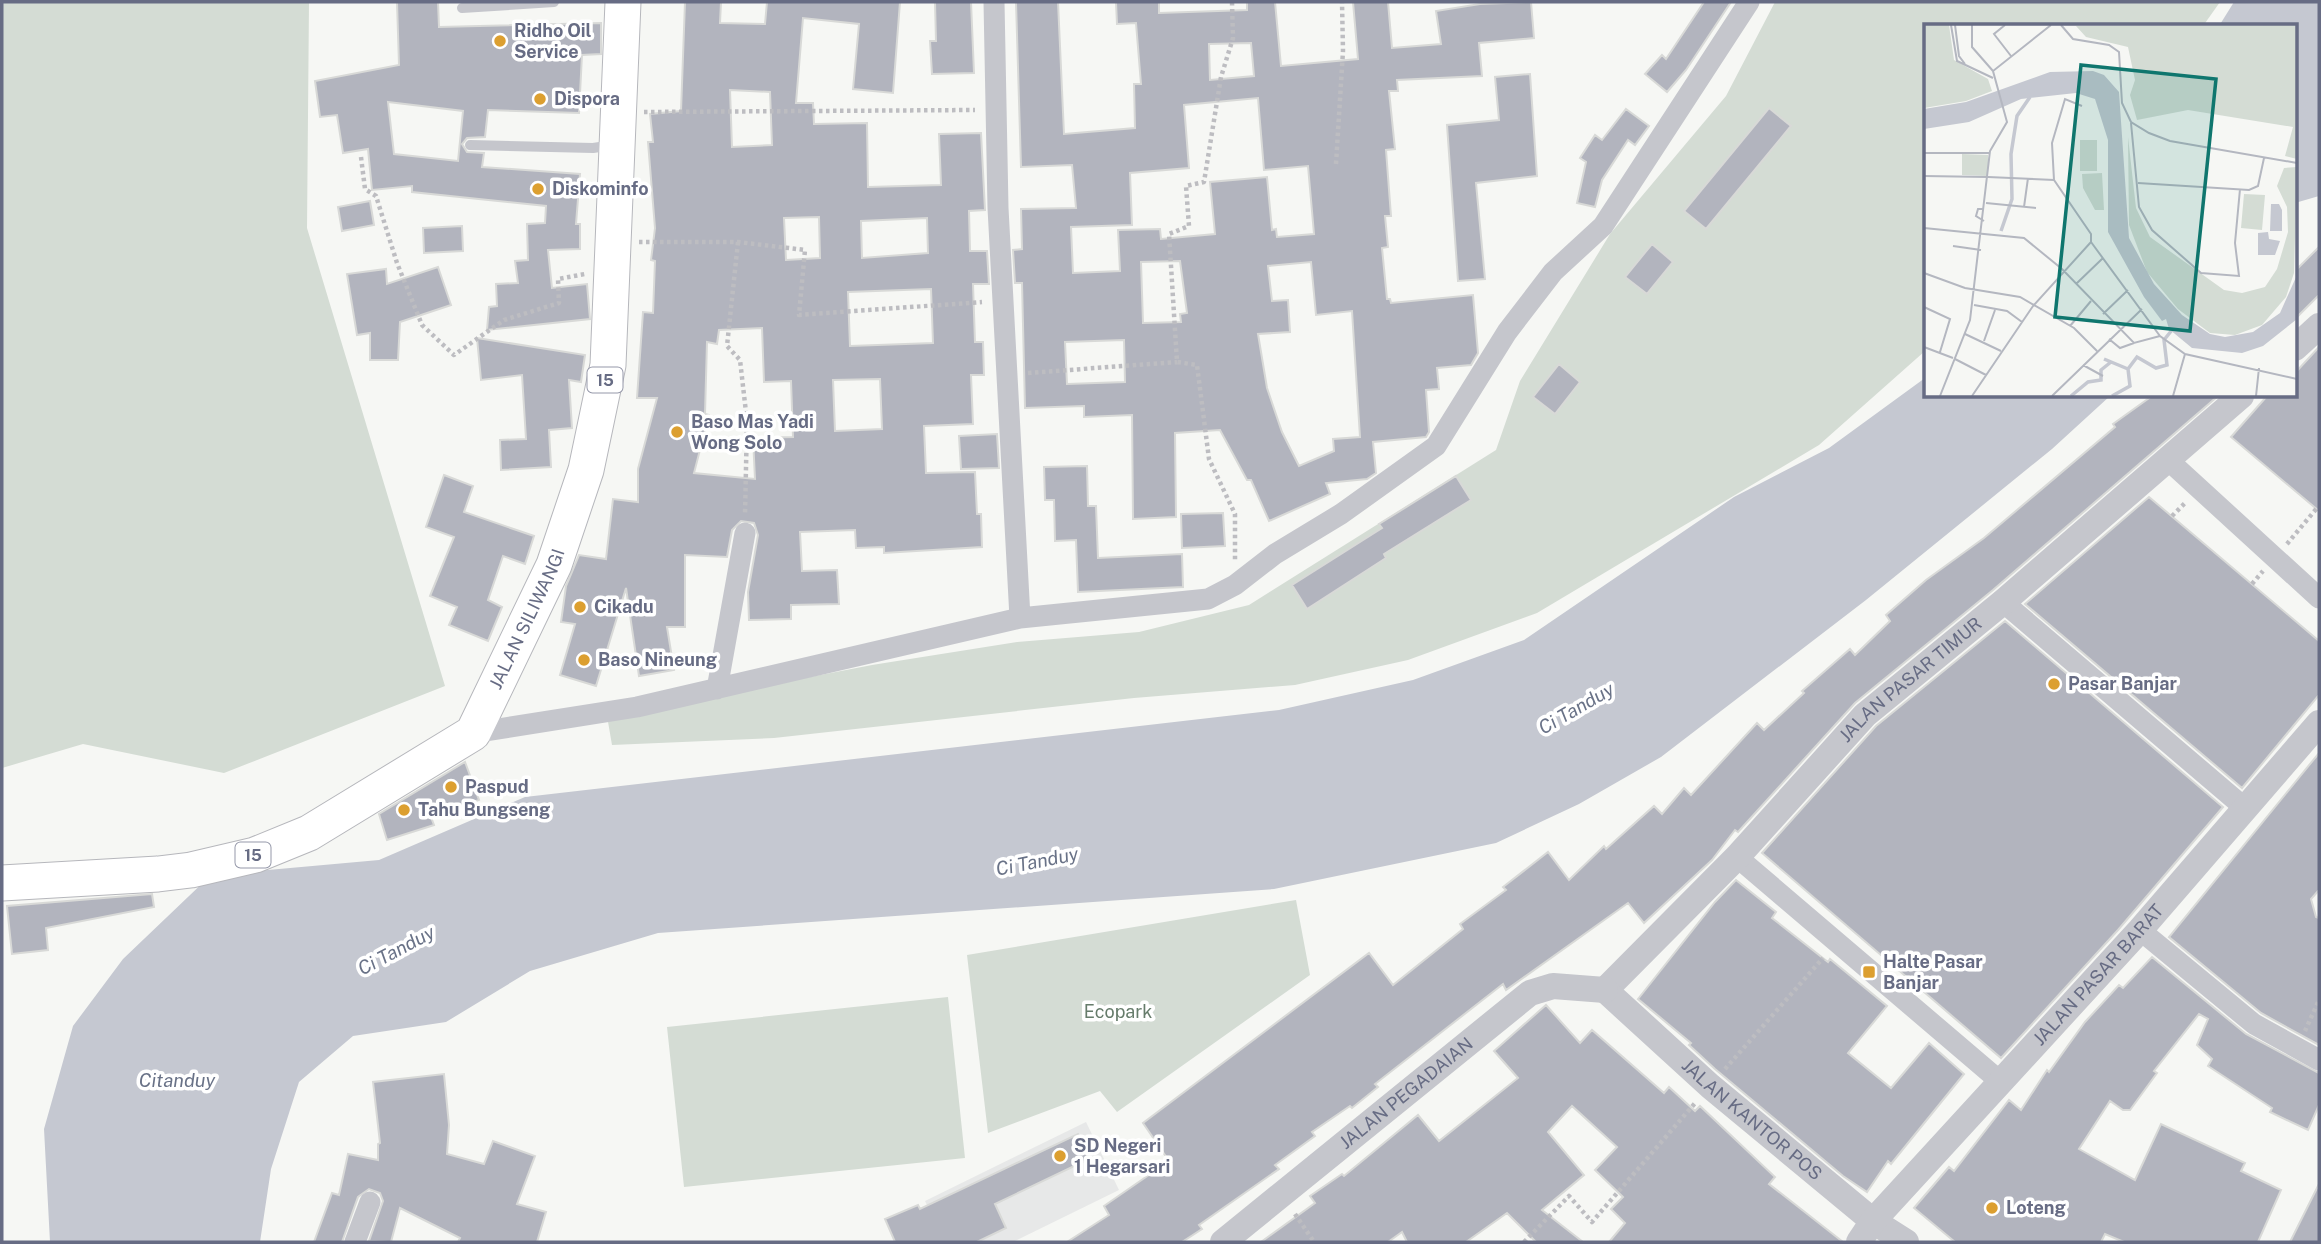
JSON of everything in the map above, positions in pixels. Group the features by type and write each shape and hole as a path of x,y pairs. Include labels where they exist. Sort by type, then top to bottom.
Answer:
{"highway":[{"name":"JALAN SILIWANGI","path":"473,733 554,565 586,470 608,365 623,2"},
{"name":"15","path":"2,883 158,874 191,870 255,855 309,833 473,733"}],"street":[{"path":"994,2 999,208 1006,300 1020,618"},
{"path":"473,733 636,707 1020,618 1208,599 1235,585 1275,554 1341,514 1436,446 1507,331 1553,272 1603,226 1749,2"},
{"path":"2296,347 2319,326"},
{"name":"JALAN PASAR TIMUR","path":"1605,990 1737,857 1866,715 2003,602 2240,397"},
{"path":"2168,460 2319,598"},
{"path":"717,689 745,533"},
{"path":"2003,602 2246,809"},
{"name":"JALAN PASAR BARAT","path":"1866,1232 2140,930 2319,723"},
{"path":"1737,857 1835,944 2002,1083"},
{"path":"2140,930 2254,1024 2319,1060"},
{"name":"JALAN PEGADAIAN","path":"1223,1242 1284,1196 1530,993 1553,986 1605,990"},
{"name":"JALAN KANTOR POS","path":"1605,990 1866,1232 1906,1242"},
{"path":"355,1242 370,1202"}],"lane":[{"path":"462,8 554,2"},
{"path":"470,145 593,148 618,128"}],"path":[{"path":"1177,362 1168,234 1189,226 1186,186 1204,182 1221,77 1233,38 1232,2"},
{"path":"1336,163 1343,51 1342,2"},
{"path":"618,128 996,110"},
{"path":"361,157 365,189 376,196 397,263 422,325 454,355 504,320 559,303 558,279 613,256 738,242 805,250 799,315 1006,300"},
{"path":"738,242 727,346 740,360 747,421 745,533"},
{"path":"1008,375 1177,362 1197,365 1209,459 1235,514 1235,585"},
{"path":"1524,1242 1569,1196 1592,1222 1835,944"},
{"path":"2298,1048 2319,1000"},
{"path":"1284,1196 1314,1242"}],"shaded area":[{"name":"SD Negeri 1 Hegarsari","path":"1086,1122 1119,1190 1013,1242 945,1242 925,1201"}],"green space":[{"path":"2,2 309,2 307,228 445,686 224,773 83,744 2,768"},
{"path":"1775,2 2220,2 2204,24 1924,24 1924,352 1819,445 1537,613 1408,660 1295,685 1134,698 774,738 612,745 607,716 872,665 1017,642 1139,632 1249,605 1496,450 1520,381 1610,234 1726,96"},
{"name":"Ecopark","path":"1296,900 1310,975 1117,1112 1100,1091 988,1133 967,955"},
{"path":"948,997 965,1158 684,1187 667,1027"}],"water":[{"path":"2234,2 2319,2 2319,196 2296,203 2296,24 2220,24"},
{"name":"Citanduy","path":"1924,379 1924,397 2109,397 2052,449 1866,600 1661,757 1579,804 1496,843 1274,889 658,933 530,971 446,1022 353,1036 299,1082 271,1169 260,1242 50,1242 44,1129 73,1026 123,959 211,875 379,860 525,797 1279,710 1413,680 1524,640 1734,497 1829,448"}],"building":[{"path":"397,2 438,2 439,27 601,23 601,54 582,55 579,113 488,110 485,137 467,138 462,144 467,152 484,153 482,167 580,174 576,224 580,224 580,249 548,250 552,288 587,284 590,319 487,330 489,307 497,306 496,284 518,283 515,261 528,260 527,224 545,223 546,206 412,192 412,186 372,190 368,149 343,153 337,115 320,117 315,81 399,65","holes":["388,102 463,111 458,161 394,154"]},
{"path":"685,2 721,2 720,23 765,24 767,2 900,2 893,93 853,89 859,24 803,18 796,103 813,103 814,124 867,123 868,187 941,185 939,134 981,133 985,210 969,211 970,251 987,251 989,284 973,284 975,342 983,342 984,375 971,375 973,424 924,426 926,473 975,472 982,547 884,553 884,547 856,548 855,530 800,532 802,571 837,570 839,604 791,605 791,619 749,620 748,592 758,535 754,523 741,521 732,530 727,557 685,555 685,627 667,627 674,670 639,676 626,588 596,686 560,675 575,624 561,622 566,586 579,555 606,559 613,499 638,502 638,469 657,398 637,398 643,312 653,313 655,261 651,260 655,228 648,142 653,142 650,114 681,111","holes":["730,90 770,92 772,145 732,147","819,217 820,258 786,260 784,218","927,218 928,253 862,258 861,221","931,289 933,343 850,346 848,292","762,328 764,382 791,381 793,437 753,438 755,479 694,473 709,415 705,414 707,342 717,344 719,330","880,379 882,429 835,431 833,380"]},
{"path":"935,2 971,2 974,73 932,74 930,41 936,41"},
{"path":"1016,2 1058,2 1064,134 1135,128 1134,84 1141,84 1136,23 1117,24 1116,2 1159,2 1159,13 1247,10 1247,2 1275,2 1281,66 1358,59 1353,2 1388,2 1392,48 1441,44 1436,11 1480,4 1531,2 1534,38 1479,43 1482,76 1397,80 1398,91 1389,91 1395,149 1386,150 1391,216 1385,216 1388,247 1382,248 1387,299 1390,299 1391,303 1473,295 1478,353 1471,365 1437,368 1439,389 1426,390 1429,432 1426,437 1373,442 1376,473 1367,479 1326,483 1330,494 1269,521 1251,480 1247,480 1220,430 1175,433 1176,517 1133,519 1132,415 1084,417 1084,406 1025,408 1022,283 1015,283 1013,250 1022,249 1021,209 1076,208 1072,165 1021,167","holes":["1251,43 1254,76 1210,80 1209,44","1258,98 1264,170 1308,166 1314,234 1277,237 1276,229 1272,230 1267,177 1210,182 1215,234 1161,239 1160,229 1118,230 1120,271 1073,273 1071,227 1132,225 1130,173 1189,168 1184,105","1180,261 1187,313 1180,314 1181,322 1143,323 1141,262","1311,262 1316,315 1352,311 1360,437 1333,439 1334,451 1299,466 1282,432 1267,388 1258,334 1290,332 1288,300 1272,301 1268,266","1124,340 1125,382 1067,384 1065,342"]},
{"path":"1704,2 1731,2 1686,70 1667,92 1645,74 1662,55 1666,59"},
{"path":"1530,74 1537,176 1476,183 1485,279 1458,281 1447,125 1499,120 1495,77"},
{"path":"1769,108 1791,126 1706,229 1684,211"},
{"path":"1626,109 1649,126 1635,145 1628,140 1602,180 1595,207 1577,203 1586,162 1580,158 1595,135 1602,140"},
{"path":"370,201 374,225 342,231 338,207"},
{"path":"462,226 463,251 424,253 423,228"},
{"path":"1652,244 1673,262 1647,294 1625,277"},
{"path":"2319,247 2319,295 2296,318 2296,270"},
{"path":"438,267 451,305 400,322 398,360 370,360 370,333 357,335 347,274 386,269 387,284"},
{"path":"477,338 585,355 581,382 569,380 572,428 549,430 551,467 501,470 500,440 526,439 522,375 481,380"},
{"path":"2319,347 2319,511 2231,437 2266,397 2296,397 2296,372"},
{"path":"1559,364 1580,382 1555,414 1533,397"},
{"path":"2151,397 2217,397 1993,590 1855,703 1738,832 1735,830 1712,860 1644,923 1628,903 1506,990 1503,984 1375,1084 1378,1087 1352,1108 1350,1106 1312,1132 1315,1136 1275,1165 1279,1169 1199,1225 1202,1229 1182,1242 1067,1242 1109,1215 1104,1206 1169,1161 1143,1123 1369,953 1393,985 1463,929 1460,924 1506,890 1503,887 1548,852 1569,880 1604,846 1606,849 1654,806 1662,814 1684,788 1691,795 1757,723 1764,730 1804,693 1802,691 1850,649 1855,655 1890,621 1886,615 1926,580 1984,538 2115,427 2113,424"},
{"path":"997,434 999,468 961,469 959,436"},
{"path":"1087,466 1088,506 1096,506 1098,558 1182,554 1183,587 1078,592 1076,540 1055,541 1054,500 1045,500 1044,467"},
{"path":"444,475 473,486 464,512 534,536 525,564 503,556 488,600 502,607 488,641 449,625 457,607 430,596 454,537 426,527"},
{"path":"1456,476 1471,500 1384,554 1386,558 1307,609 1292,585 1382,528 1379,524"},
{"path":"2149,497 2319,641 2319,695 2242,788 2025,604"},
{"path":"1223,513 1225,546 1182,548 1181,514"},
{"path":"2005,621 2223,807 2118,930 2001,1058 1762,853 1876,726"},
{"path":"2319,753 2319,890 2311,899 2316,917 2319,918 2319,1045 2261,1013 2169,937"},
{"path":"465,762 479,800 431,817 434,825 387,840 379,814"},
{"path":"1736,880 1776,912 1772,918 1828,962 1830,959 1887,1006 1848,1053 1891,1088 1929,1043 1964,1074 1891,1164 1888,1161 1867,1192 1843,1176 1715,1069 1689,1045 1691,1043 1638,999 1715,902"},
{"path":"152,894 154,907 46,928 48,950 12,954 7,906"},
{"path":"2152,957 2246,1034 2319,1073 2319,1105 2308,1130 2270,1112 2272,1108 2208,1066 2212,1059 2197,1045 2208,1019 2199,1014 2154,1071 2157,1073 2130,1110 2123,1110 2110,1101 2079,1149 2135,1180 2161,1124 2245,1163 2241,1171 2281,1190 2258,1242 2124,1242 2105,1234 2101,1242 1955,1242 1914,1208 1949,1167 1954,1171 2009,1100 2021,1110 2047,1070 2049,1072 2085,1022 2119,985 2123,988"},
{"path":"1546,1005 1580,1043 1592,1030 1664,1093 1669,1087 1695,1111 1700,1106 1775,1177 1769,1184 1843,1242 1609,1242 1625,1223 1611,1209 1623,1197 1595,1170 1617,1147 1572,1106 1548,1132 1584,1175 1542,1210 1583,1242 1536,1242 1507,1213 1466,1242 1407,1242 1402,1232 1388,1242 1261,1242 1315,1203 1310,1196 1342,1174 1344,1176 1418,1115 1439,1141 1518,1078 1494,1051"},
{"path":"444,1074 449,1125 447,1154 484,1164 493,1141 535,1156 517,1204 546,1212 537,1242 458,1242 460,1238 400,1208 391,1242 369,1241 383,1201 380,1193 369,1189 358,1197 342,1242 314,1242 332,1193 339,1195 348,1154 378,1160 380,1143 373,1082"},
{"path":"1078,1134 1089,1159 995,1204 1006,1228 977,1242 895,1242 885,1219 918,1205 920,1209"},
{"path":"2319,1184 2319,1242 2290,1242"}],"place":[{"name":"Ridho Oil Service","path":"500,41"},
{"name":"Dispora","path":"540,99"},
{"name":"Diskominfo","path":"538,189"},
{"name":"Baso Mas Yadi Wong Solo","path":"677,432"},
{"name":"Cikadu","path":"580,607"},
{"name":"Baso Nineung","path":"584,660"},
{"name":"Pasar Banjar","path":"2054,684"},
{"name":"Paspud","path":"451,787"},
{"name":"Tahu Bungseng","path":"404,810"},
{"name":"Halte Pasar Banjar","path":"1869,972"},
{"name":"SD Negeri 1 Hegarsari","path":"1060,1156"},
{"name":"Loteng","path":"1992,1208"}],"water label":[{"name":"Ci Tanduy","path":"1576,708"},
{"name":"Ci Tanduy","path":"1037,861"},
{"name":"Ci Tanduy","path":"396,950"}]}
